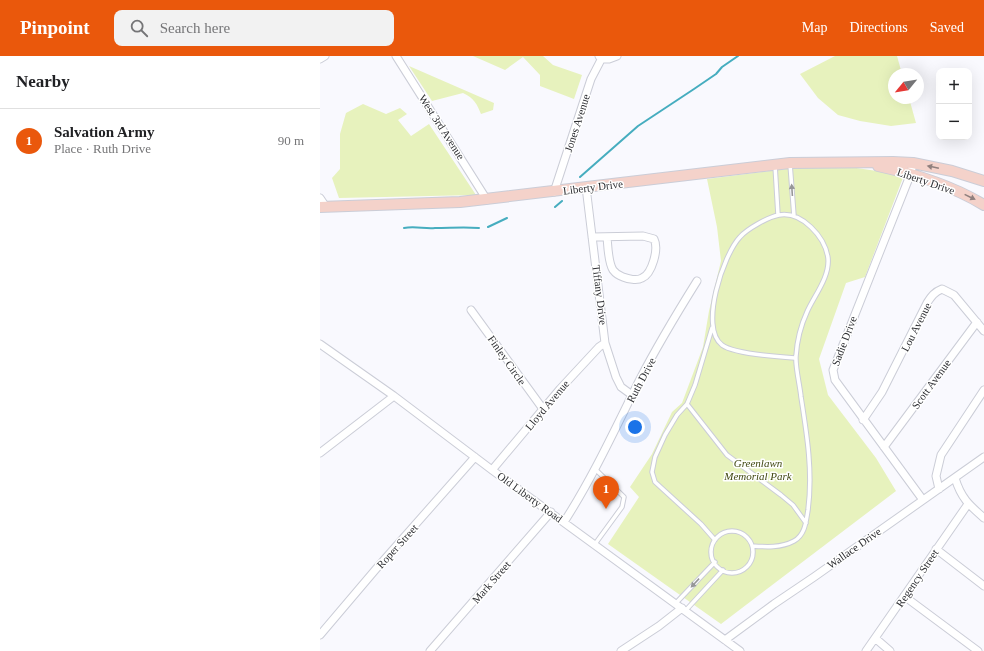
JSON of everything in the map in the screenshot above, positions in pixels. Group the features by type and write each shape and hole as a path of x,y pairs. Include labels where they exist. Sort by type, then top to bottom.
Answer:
{"main road":[{"name":"Liberty Drive","path":"323,207 487,200 790,163 913,163 984,181"},
{"name":"Liberty Drive","path":"866,163 911,174 946,186 984,205"},
{"path":"968,176 984,172"}],"street":[{"path":"320,59 325,56"},
{"name":"West 3rd Avenue","path":"396,56 487,200"},
{"path":"601,57 609,59 616,56"},
{"name":"Jones Avenue","path":"554,192 588,86 601,57"},
{"name":"Sadie Drive","path":"913,163 911,174 833,370 834,380 923,500"},
{"name":"Tiffany Drive","path":"586,187 605,343 616,377 621,386 632,395"},
{"path":"320,198 323,207"},
{"path":"592,237 643,236 654,239 656,244 653,261 647,274 641,279 634,280 616,274 612,269 607,237"},
{"name":"Ruth Drive","path":"564,522 597,471 643,373 697,281"},
{"name":"Lou Avenue","path":"863,420 882,392 932,295 936,291 942,289 954,295 984,331"},
{"name":"Finley Circle","path":"471,310 543,409"},
{"name":"Scott Avenue","path":"884,447 977,322"},
{"name":"Lloyd Avenue","path":"492,470 581,365 605,343"},
{"name":"Old Liberty Road","path":"320,344 394,396 475,458 740,651"},
{"path":"939,489 936,476 941,455 984,390"},
{"path":"320,453 394,396"},
{"name":"Wallace Drive","path":"725,640 984,457"},
{"name":"Roper Street","path":"320,635 376,569 475,458"},
{"path":"955,478 960,491 968,504 984,518"},
{"name":"Regency Street","path":"866,651 968,504"},
{"name":"Mark Street","path":"430,651 551,512"},
{"path":"936,549 984,586"},
{"path":"904,596 978,651"},
{"path":"624,650 659,626 681,607"},
{"path":"875,638 890,651"}],"lane":[{"path":"790,163 794,216"},
{"path":"774,164 778,215"},
{"path":"715,540 701,524 655,482 652,472 655,457 677,414 687,404 699,372 712,327 713,311 722,269 730,250 740,237 751,228 778,215 791,215 805,223 815,232 824,246 828,259 826,274 806,313 795,358 810,470 809,500 803,533 795,541 783,546 752,546"},
{"path":"712,327 716,338 723,346 766,356 795,358"},
{"path":"687,404 727,455 793,505 806,523"},
{"path":"595,544 622,507 624,497 597,471"},
{"path":"726,532 739,532 745,535 750,540 752,546 752,559 743,570 730,572 723,570 714,562 712,551 715,540 726,532"},
{"path":"681,607 714,562"},
{"path":"681,607 723,570"}],"green space":[{"path":"473,56 543,56 553,65 582,75 574,99 540,86 540,75 523,57 505,70"},
{"path":"835,56 897,56 900,68 888,68 888,104 911,104 916,123 891,126 860,121 838,115 818,98 800,74"},
{"path":"409,66 494,103 493,110 481,114 475,102 463,93 432,101"},
{"path":"363,104 386,114 400,108 407,114 398,120 411,136 429,124 476,195 339,198 332,178 340,169 340,134 346,113"},
{"name":"Greenlawn Memorial Park","path":"843,166 904,175 865,277 846,283 819,359 828,395 876,458 896,491 721,624 608,544 639,497 630,487 652,454 672,412 682,403 703,347 709,311 721,261 717,227 707,179 802,167"}],"waterway":[{"path":"580,177 638,126 716,74 722,67 738,56"},
{"path":"555,207 562,201"},
{"path":"488,227 507,218"},
{"path":"404,228 479,228"}],"place":[{"name":"Salvation Army","path":"606,509"}]}
